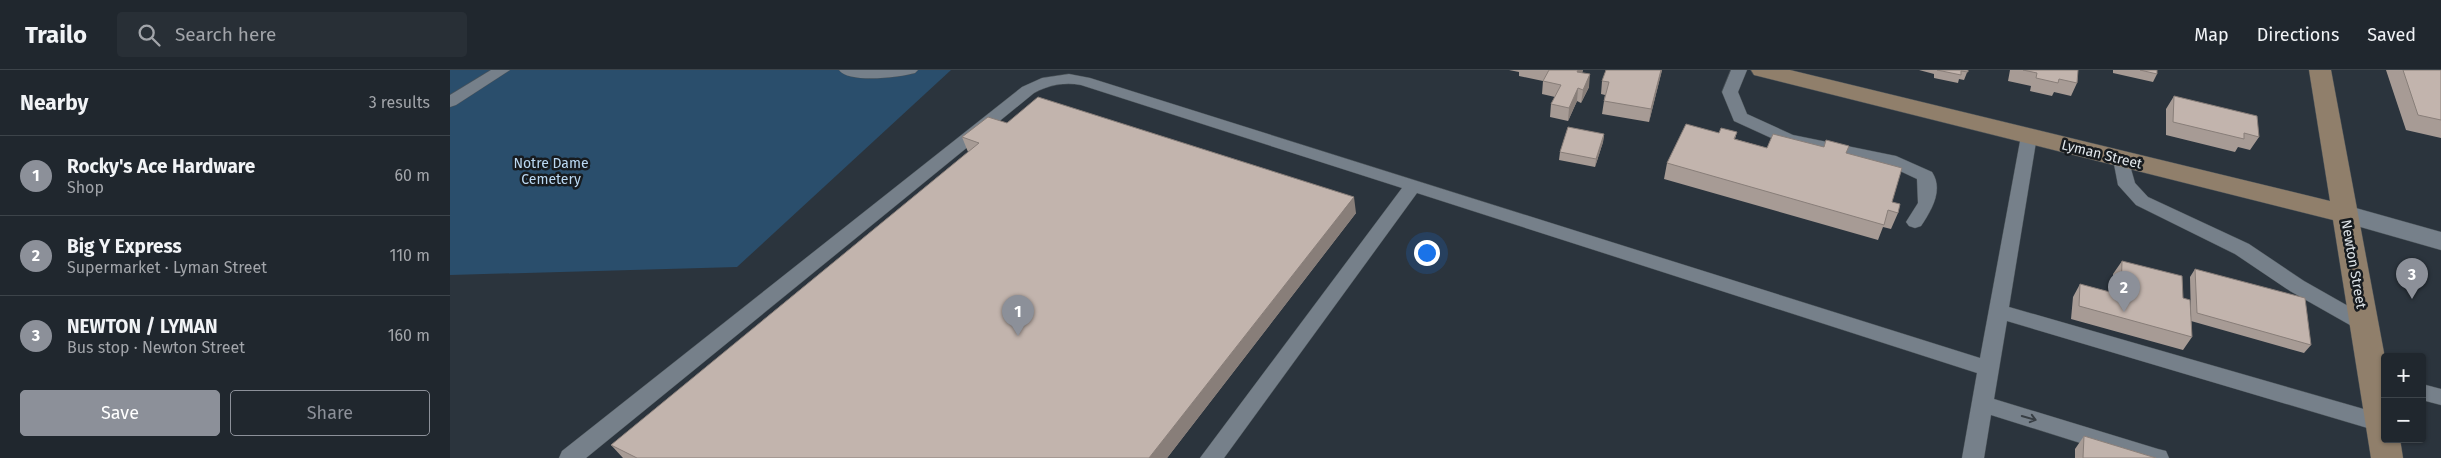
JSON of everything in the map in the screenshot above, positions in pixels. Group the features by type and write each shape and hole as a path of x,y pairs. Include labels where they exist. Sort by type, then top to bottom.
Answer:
{"main road":[{"name":"Lyman Street","path":"1762,70 2345,214"},
{"name":"Newton Street","path":"2320,70 2364,324 2379,381 2381,423"},
{"name":"Newton Street","path":"2384,443 2387,458"}],"street":[{"name":"Lyman Street","path":"2345,214 2441,241"}],"lane":[{"path":"450,102 502,70"},
{"path":"846,70 882,75 910,70"},
{"path":"1739,70 1730,92 1740,117 1788,139 1890,160 1926,176 1927,203 1915,222"},
{"path":"570,458 1024,93 1047,82 1069,79 1084,82 1989,369"},
{"path":"1973,458 2029,136"},
{"path":"2121,159 2127,185 2142,201 2242,249 2298,286 2364,324"},
{"path":"1210,458 1413,186"},
{"path":"1999,311 2381,423"},
{"path":"2426,393 2441,397"},
{"path":"1982,404 2158,458"}],"green space":[{"name":"Notre Dame Cemetery","path":"450,70 951,70 737,267 450,275"}],"building":[{"path":"1549,70 1578,70 1577,72 1590,74 1583,90 1578,88 1569,108 1551,104 1561,85 1543,81"},
{"path":"1606,70 1661,70 1651,109 1604,101 1609,82 1602,81"},
{"path":"1937,70 1968,70 1968,72 1961,71 1961,75"},
{"path":"2023,70 2078,70 2077,83 2059,79 2058,83 2036,78 2037,73"},
{"path":"2140,70 2157,70 2157,74"},
{"path":"2403,70 2441,70 2441,120 2418,115"},
{"path":"2174,96 2257,116 2259,137 2244,133 2244,139 2173,122"},
{"path":"1038,97 1354,197 1149,458 637,458 611,445 979,143 962,137 988,117 1007,123"},
{"path":"1686,124 1719,133 1721,128 1737,132 1734,139 1767,148 1773,134 1824,147 1826,140 1849,146 1846,153 1902,168 1892,202 1900,204 1898,213 1888,210 1884,225 1667,163"},
{"path":"1568,127 1604,134 1596,159 1560,152"},
{"path":"2122,261 2182,276 2183,298 2190,300 2192,337 2079,306 2080,284 2121,295"},
{"path":"2195,269 2305,298 2311,345 2197,313"},
{"path":"2084,436 2156,458 2083,458"}],"place":[{"name":"NEWTON / LYMAN","path":"2412,299"},
{"name":"Big Y Express","path":"2124,312"},
{"name":"Rocky's Ace Hardware","path":"1018,336"}]}
